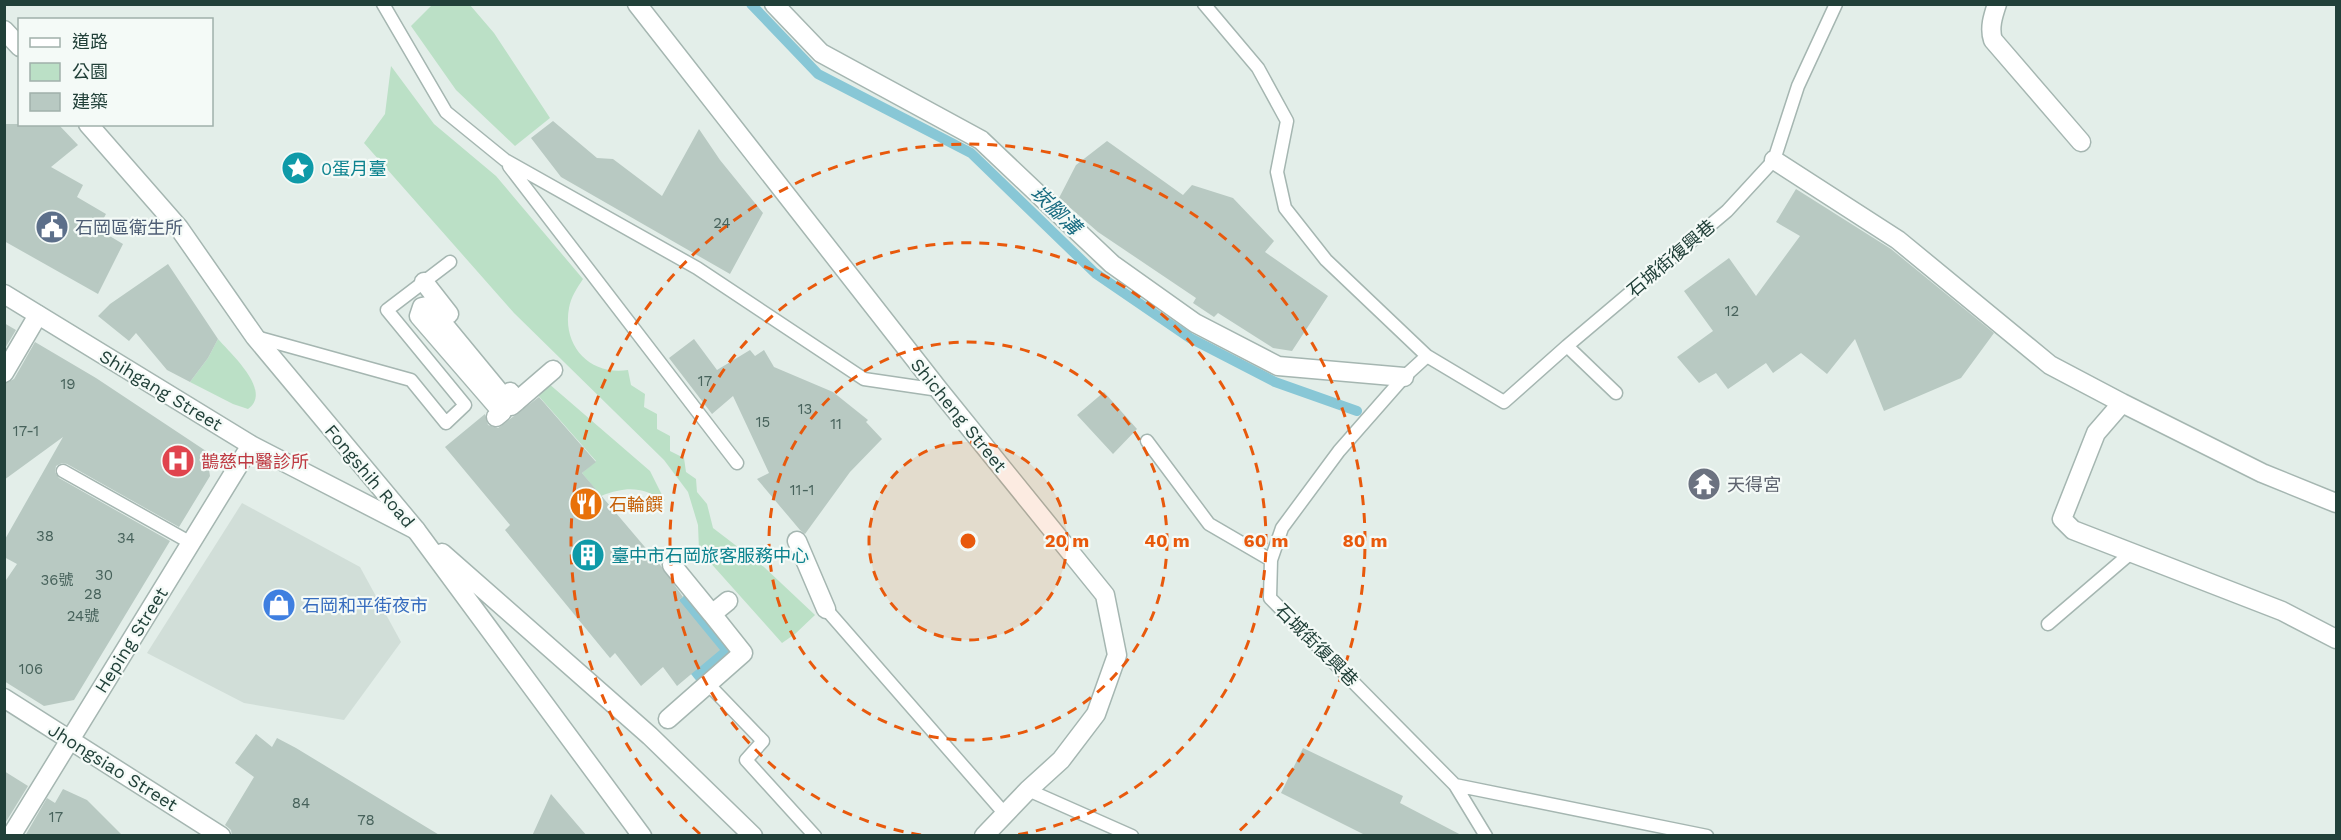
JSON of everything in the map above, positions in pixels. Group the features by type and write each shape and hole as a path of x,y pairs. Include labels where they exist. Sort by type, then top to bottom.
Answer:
{"street":[{"name":"Shicheng Street","path":"637,4 939,390 1106,595 1117,655 1096,714 1061,760 1028,790 984,836"},
{"path":"774,4 821,53 981,140 1112,264 1195,323 1278,366 1404,377"},
{"path":"1997,4 1992,21 1993,40 2081,142"},
{"path":"4,30 18,44"},
{"name":"Fongshih Road","path":"90,126 178,228 255,336 416,530 642,836"},
{"path":"1774,160 1898,240 2050,365 2262,473 2337,503"},
{"path":"424,282 517,400"},
{"name":"Shihgang Street","path":"4,294 251,445 416,530"},
{"path":"496,417 502,412 419,316 422,307 427,306 431,309 511,406 553,370"},
{"path":"4,373 38,315"},
{"path":"2122,403 2096,433 2062,519 2073,530 2282,611 2337,639"},
{"name":"Heping Street","path":"11,836 251,445"},
{"path":"416,530 650,736 753,836"},
{"path":"797,541 826,609"},
{"path":"668,719 743,654 672,565"},
{"path":"712,614 728,602"},
{"path":"684,680 702,688"},
{"name":"Jhongsiao Street","path":"4,698 221,836"}],"lane":[{"path":"383,4 446,112 505,160 697,268 864,379 939,390"},
{"name":"石城街復興巷","path":"1203,4 1258,68 1287,121 1277,172 1286,208 1326,260 1427,356 1504,402 1727,211 1774,160 1798,86 1836,4"},
{"path":"505,160 737,463"},
{"path":"255,336 411,380 446,423 465,405 387,310 450,262"},
{"path":"1567,346 1616,393"},
{"name":"石城街復興巷","path":"1427,356 1404,377 1339,451 1282,528 1271,560 1270,598 1455,785 1486,836"},
{"path":"1147,441 1209,524 1271,560"},
{"path":"63,471 191,543"},
{"path":"2048,624 2132,552"},
{"path":"826,609 1005,814"},
{"path":"702,688 763,741 746,760 815,836"},
{"path":"1455,785 1707,836"},
{"path":"1028,790 1132,836"}],"shaded area":[{"name":"石岡和平街夜市","path":"242,503 360,567 401,642 344,720 244,703 147,653"}],"green space":[{"path":"432,5 470,5 494,33 550,118 515,146 456,90 411,26"},
{"path":"391,66 434,124 496,176 583,279 569,308 570,335 575,346 582,356 602,368 614,371 628,370 631,385 645,394 644,407 657,414 657,429 670,436 670,451 684,458 686,472 696,479 697,492 707,504 713,528 764,567 815,615 795,634 782,643 699,550 698,525 688,492 664,460 514,313 364,143 385,114"},
{"path":"218,339 240,363 253,383 256,393 248,409 190,382 208,358"},
{"path":"548,383 650,471 665,501 649,493 627,489 601,496 582,473 596,461 536,393"}],"water":[{"path":"685,595 734,655 699,684 691,674 679,600"}],"building":[{"path":"553,121 597,158 613,159 662,196 699,129 720,160 763,213 730,274 561,177 531,138"},
{"name":"石岡區衛生所","path":"4,124 60,126 78,145 51,167 83,185 77,197 106,214 98,229 123,244 98,294 4,241"},
{"path":"1107,141 1183,195 1192,185 1233,198 1274,241 1265,252 1328,296 1292,351 1273,348 1218,313 1214,317 1193,303 1196,298 1098,232 1059,198 1076,165"},
{"path":"1796,189 1891,249 1994,333 1961,378 1884,411 1855,339 1827,374 1801,353 1773,373 1766,363 1728,389 1716,373 1699,383 1677,357 1713,331 1684,291 1729,258 1756,296 1800,236 1776,222"},
{"path":"168,264 218,339 208,358 190,382 167,370 136,333 129,341 98,316 110,304"},
{"path":"4,323 16,330 4,350"},
{"path":"694,339 717,370 750,350 755,356 764,350 774,367 833,392 868,420 866,422 882,439 850,472 805,534 757,479 769,473 733,396 712,414 669,358"},
{"path":"35,342 96,378 206,451 210,476 179,527 67,464 62,463 56,466 55,472 59,478 170,541 74,700 44,706 4,681 4,583 17,564 4,557 4,541 63,437 4,480 4,384 14,379"},
{"path":"1104,392 1137,429 1113,454 1077,415"},
{"name":"臺中市石岡旅客服務中心","path":"539,397 596,462 582,473 661,566 683,597 679,600 720,650 677,686 663,667 641,686 615,653 610,658 505,530 510,525 445,447 485,414 488,425 498,428"},
{"path":"256,734 272,747 277,738 296,748 441,836 232,836 231,830 225,825 254,777 235,763"},
{"path":"1303,748 1403,796 1400,803 1463,836 1367,836 1281,793"},
{"path":"4,771 28,786 4,825"},
{"path":"63,789 87,800 123,836 25,836 47,798 55,803"},
{"path":"551,794 587,836 532,836"}],"waterway":[{"name":"崁腳溝","path":"751,4 818,74 971,153 1095,273 1190,338 1275,382 1357,411"}],"place":[{"name":"0蛋月臺","path":"298,168"},
{"name":"石岡區衛生所","path":"52,227"},
{"name":"鵲慈中醫診所","path":"178,461"},
{"name":"天得宮","path":"1704,484"},
{"name":"石輪饌","path":"586,504"},
{"name":"臺中市石岡旅客服務中心","path":"588,555"},
{"name":"石岡和平街夜市","path":"279,605"}]}
